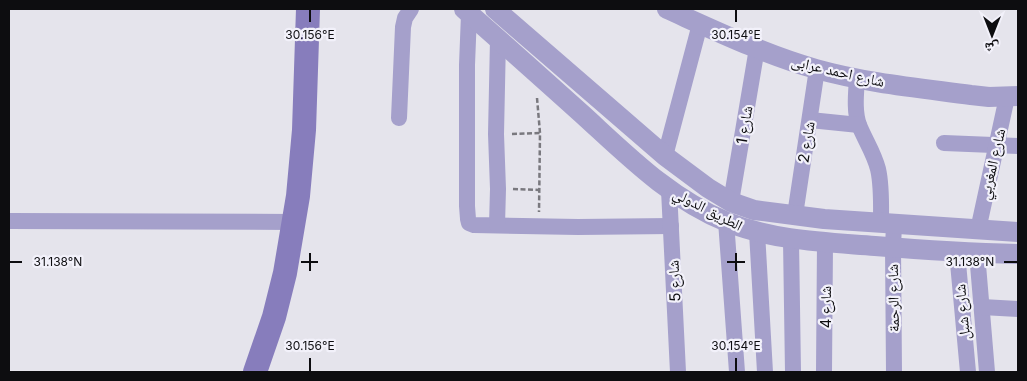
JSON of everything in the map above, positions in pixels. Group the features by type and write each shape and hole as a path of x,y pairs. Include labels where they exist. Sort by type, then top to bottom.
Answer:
{"main road":[{"path":"255,372 274,317 285,273 294,222 304,130 308,9"}],"street":[{"path":"399,118 403,27 411,9"},
{"name":"الطريق الدولي","path":"495,9 664,156 731,202 754,210 824,219 1018,232"},
{"name":"شارع احمد عرابى","path":"667,9 757,48 817,69 858,78 962,94 1013,97"},
{"path":"467,11 467,206 470,224 578,227 671,226"},
{"name":"الطريق الدولي","path":"467,11 640,167 669,190 726,222 791,240 967,253 1018,254"},
{"path":"664,156 700,24"},
{"path":"497,225 498,39"},
{"name":"شارع 1","path":"731,202 757,48"},
{"name":"شارع 2","path":"795,215 817,69"},
{"name":"شارع الرحمة","path":"858,78 857,117 878,168 893,248 894,372"},
{"name":"شارع المغربي","path":"978,230 997,145 1013,97"},
{"path":"810,120 859,125"},
{"path":"944,143 1018,146"},
{"name":"شارع 5","path":"669,190 678,372"},
{"path":"9,221 294,222"},
{"path":"726,222 737,372"},
{"path":"757,232 765,372"},
{"path":"791,240 793,372"},
{"name":"شارع 4","path":"824,372 825,242"},
{"name":"شارع شبل","path":"967,253 982,308 987,372"},
{"name":"شارع شبل","path":"967,253 968,372"},
{"path":"982,308 1018,308"}],"path":[{"path":"535,71 540,133 539,226"},
{"path":"496,134 540,133"},
{"path":"498,189 539,190"}]}
